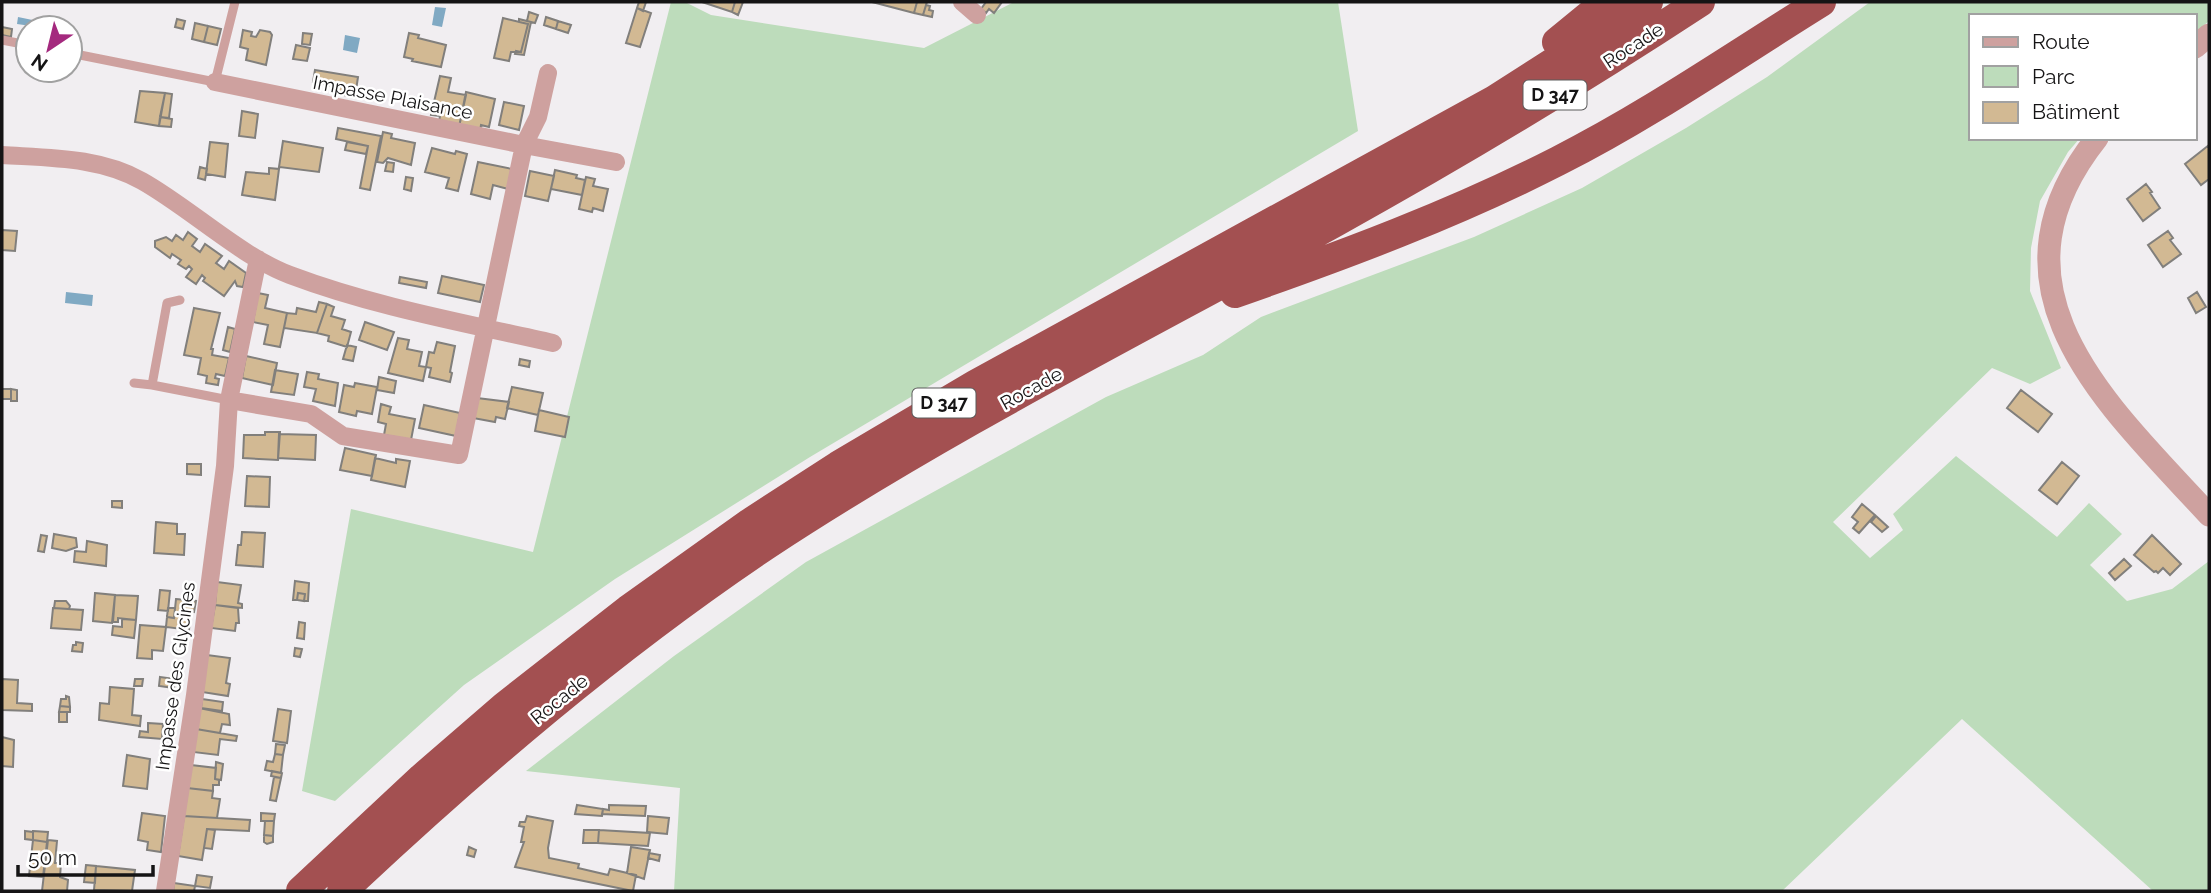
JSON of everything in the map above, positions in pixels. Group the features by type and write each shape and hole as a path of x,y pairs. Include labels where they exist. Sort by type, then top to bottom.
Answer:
{"highway":[{"path":"1495,100 1605,2"},
{"name":"D 347","path":"301,891 442,760 504,707 628,610 750,523 838,466 975,385 1495,100 1648,2"},
{"name":"Rocade","path":"342,891 452,790 544,711 645,631 727,572 821,510 906,459 1491,133 1700,2"},
{"path":"1145,325 1355,249 1482,198 1642,114 1821,2"}],"street":[{"path":"962,2 977,15"},
{"path":"229,400 311,414 343,436 460,455 524,145 538,117 548,73"},
{"name":"Impasse Plaisance","path":"215,82 616,162"},
{"path":"2096,140 2068,181 2054,219 2050,272 2058,315 2082,367 2109,406 2209,513"},
{"path":"2,155 75,160 108,167 140,180 258,259 289,275 421,314 553,343"},
{"name":"Impasse des Glycines","path":"165,891 195,695 225,466 229,400 258,259"}],"lane":[{"path":"215,82 235,2"},
{"name":"Impasse Plaisance","path":"84,56 215,82"},
{"path":"152,385 167,303 180,300"},
{"path":"134,383 229,400"}],"green space":[{"path":"671,2 685,2 711,15 924,48 1014,2 1338,2 1358,131 810,457 615,579 464,685 335,801 302,791 351,509 533,552"},
{"path":"1870,2 2209,2 2209,21 2197,31 2197,14 1969,14 1969,140 2078,140 2068,152 2040,201 2031,248 2030,291 2061,368 2030,384 1992,368 1833,522 1870,558 1903,530 1893,514 1956,456 2057,537 2089,503 2122,534 2090,565 2127,601 2172,589 2209,561 2209,891 2153,891 1962,719 1782,891 674,891 680,788 526,771 674,656 806,562 1106,397 1203,355 1261,317 1474,237 1582,188 1767,77"}],"water":[{"path":"435,7 446,8 442,27 432,25"},
{"path":"345,35 360,38 357,53 343,50"},
{"path":"66,292 93,295 92,306 65,303"}],"building":[{"path":"639,2 646,2 643,11 637,8"},
{"path":"702,2 735,2 732,12"},
{"path":"735,2 743,2 738,15 732,12"},
{"path":"872,2 917,2 914,13"},
{"path":"917,2 927,2 923,15 914,13"},
{"path":"986,2 1002,2 994,13 989,9 986,13 981,9"},
{"path":"926,5 933,11 932,17 923,15"},
{"path":"637,8 651,13 640,47 626,43"},
{"path":"529,12 538,15 535,23 527,21"},
{"path":"546,17 558,21 556,29 544,25"},
{"path":"503,18 528,24 521,52 511,52 509,61 494,58"},
{"path":"177,19 185,21 183,29 175,27"},
{"path":"519,19 531,22 524,55 515,54 516,51 521,52 528,24 519,22"},
{"path":"558,21 571,25 568,33 556,29"},
{"path":"195,23 208,26 204,42 192,39"},
{"path":"208,26 221,29 217,45 204,42"},
{"path":"2,27 12,29 11,37 2,35"},
{"path":"243,30 252,32 251,36 256,37 260,30 272,35 266,65 246,60 248,49 240,47"},
{"path":"303,33 312,34 310,45 302,44"},
{"path":"409,33 446,45 441,67 404,57"},
{"path":"296,45 310,48 307,61 293,59"},
{"path":"315,70 358,77 355,97 332,93 333,86 313,82"},
{"path":"440,76 451,78 448,92 466,95 459,127 439,122 440,116 431,115"},
{"path":"140,91 165,93 159,126 135,122"},
{"path":"466,92 495,99 489,127 481,125 480,131 459,127"},
{"path":"165,93 172,94 169,118 160,117"},
{"path":"504,102 524,106 519,130 499,125"},
{"path":"242,111 258,114 255,138 239,136"},
{"path":"160,117 172,119 171,127 159,126"},
{"path":"338,128 381,136 370,190 360,188 368,146 336,139"},
{"path":"383,132 392,134 391,138 415,143 411,165 388,158 383,163 377,162"},
{"path":"283,141 323,148 319,172 279,167"},
{"path":"210,142 228,144 225,177 206,174"},
{"path":"347,142 368,146 366,154 345,150"},
{"path":"2209,145 2209,179 2201,185 2185,164"},
{"path":"432,148 467,154 458,191 446,188 449,178 425,172"},
{"path":"387,162 394,163 393,172 385,171"},
{"path":"478,162 512,169 508,189 493,185 490,199 471,194"},
{"path":"200,167 207,169 205,180 198,178"},
{"path":"269,168 279,169 275,200 242,195 246,172 269,174"},
{"path":"555,170 577,175 576,178 585,180 582,195 551,189"},
{"path":"530,171 554,176 548,201 525,196"},
{"path":"406,177 413,178 411,191 404,189"},
{"path":"586,177 595,179 593,186 608,189 603,211 593,208 592,212 579,209"},
{"path":"2146,184 2160,208 2143,221 2127,199"},
{"path":"2,230 17,231 15,251 2,250"},
{"path":"2168,231 2173,238 2170,240 2181,254 2163,267 2148,245"},
{"path":"188,232 197,239 192,246 200,252 205,244 222,256 216,263 224,269 229,261 246,273 243,287 237,286 235,281 224,296 203,281 205,278 202,275 196,284 186,277 192,269 189,266 186,269 178,264 181,260 172,254 170,258 155,247 155,241 166,237 172,241 176,235 183,240"},
{"path":"442,276 484,285 480,302 438,293"},
{"path":"400,277 427,282 426,288 399,283"},
{"path":"2197,292 2206,307 2196,313 2188,298"},
{"path":"258,293 268,295 265,308 287,313 280,347 264,344 268,325 253,322"},
{"path":"319,302 327,304 317,333 284,328 287,313 296,314 297,308 316,312"},
{"path":"327,304 334,307 331,316 345,320 342,329 351,332 347,347 328,341 329,336 317,333"},
{"path":"194,308 220,313 211,349 212,355 229,358 225,376 216,374 218,385 206,383 207,376 198,374 201,358 184,355"},
{"path":"365,322 394,332 387,350 359,340"},
{"path":"228,327 235,329 230,352 223,350"},
{"path":"398,338 409,340 407,349 422,352 419,366 426,367 423,381 388,373"},
{"path":"437,342 455,346 450,382 429,377 431,368 426,367 429,352 434,353"},
{"path":"347,345 356,347 353,361 343,359"},
{"path":"246,356 277,363 273,385 242,378"},
{"path":"520,359 530,361 529,367 519,365"},
{"path":"275,370 298,374 294,395 271,392"},
{"path":"307,372 319,374 318,379 338,383 335,406 313,401 316,389 304,387"},
{"path":"379,377 396,381 394,393 377,390"},
{"path":"355,383 377,387 372,414 357,411 356,416 339,412 344,385 354,387"},
{"path":"512,387 543,393 538,415 507,408"},
{"path":"2,389 11,389 11,399 2,399"},
{"path":"11,389 17,390 17,401 11,401"},
{"path":"2021,390 2052,414 2038,432 2007,408"},
{"path":"477,398 509,402 505,419 496,417 495,422 473,418"},
{"path":"381,404 391,407 389,414 415,419 411,440 384,435 386,424 378,422"},
{"path":"424,405 460,413 456,436 419,428"},
{"path":"539,410 569,417 565,437 535,431"},
{"path":"265,432 280,432 278,460 243,458 244,435 265,435"},
{"path":"279,434 316,435 315,460 278,458"},
{"path":"345,448 376,455 372,476 340,470"},
{"path":"375,458 396,463 396,459 410,461 405,487 371,480"},
{"path":"2062,462 2079,476 2057,504 2039,490"},
{"path":"187,464 201,464 201,475 187,474"},
{"path":"247,476 270,477 269,507 245,506"},
{"path":"112,501 122,501 122,508 112,507"},
{"path":"1862,504 1875,515 1859,533 1853,528 1858,522 1852,517"},
{"path":"1876,516 1888,527 1882,532 1871,522"},
{"path":"156,522 177,524 177,534 185,534 184,555 154,553"},
{"path":"242,532 265,533 263,567 236,565"},
{"path":"54,534 76,538 77,547 66,551 52,548"},
{"path":"41,535 47,536 44,552 38,551"},
{"path":"2152,535 2181,564 2170,575 2163,568 2158,573 2154,572 2134,555"},
{"path":"87,541 107,545 106,566 74,562 75,551 86,552"},
{"path":"2124,559 2131,566 2115,580 2109,573"},
{"path":"295,581 309,583 308,601 304,601 305,594 298,593 297,600 293,600"},
{"path":"217,582 241,585 238,603 242,604 242,608 215,605"},
{"path":"160,590 170,591 168,611 158,610"},
{"path":"95,593 115,595 112,623 93,621"},
{"path":"298,593 305,594 304,601 297,600"},
{"path":"115,595 138,596 136,620 118,618 118,622 113,622"},
{"path":"176,599 196,601 194,612 191,611 189,630 166,627 167,617 174,618"},
{"path":"55,601 66,601 69,609 54,608"},
{"path":"215,605 238,608 239,623 236,623 235,631 211,628"},
{"path":"53,608 83,610 81,630 51,628"},
{"path":"168,608 175,608 174,618 167,617"},
{"path":"122,619 136,620 134,638 112,635 113,626 122,627"},
{"path":"299,622 305,623 304,639 297,638"},
{"path":"140,625 166,627 163,651 152,650 152,659 137,658"},
{"path":"76,642 83,643 82,652 72,651"},
{"path":"295,648 302,649 300,657 294,656"},
{"path":"207,655 230,658 226,683 230,684 228,696 202,692"},
{"path":"160,677 175,679 174,688 159,686"},
{"path":"2,679 18,680 17,703 32,704 32,711 2,710"},
{"path":"135,679 143,679 142,686 134,686"},
{"path":"110,687 134,689 132,715 141,716 140,726 99,720 100,703 109,704"},
{"path":"66,696 69,697 70,707 60,706 61,699 66,699"},
{"path":"202,699 223,702 222,711 201,708"},
{"path":"60,706 70,707 70,712 59,712"},
{"path":"199,708 229,714 230,725 222,724 220,733 196,729"},
{"path":"278,709 291,711 287,743 273,741"},
{"path":"59,712 67,712 67,722 59,722"},
{"path":"148,723 163,724 162,739 139,737 140,731 148,732"},
{"path":"196,729 237,736 236,741 220,739 218,755 193,752"},
{"path":"2,737 14,740 13,767 2,766"},
{"path":"276,744 285,745 283,755 275,754"},
{"path":"275,754 283,755 281,773 265,770 267,761 273,762"},
{"path":"127,755 150,759 147,789 123,786"},
{"path":"216,762 223,764 221,780 215,779"},
{"path":"191,765 216,768 215,779 219,780 219,785 213,785 213,791 187,788"},
{"path":"272,771 282,773 281,778 271,776"},
{"path":"274,777 281,778 276,801 270,800"},
{"path":"187,788 213,791 212,798 220,799 217,818 184,816"},
{"path":"577,805 603,809 602,816 575,814"},
{"path":"609,805 646,806 645,816 602,814 603,809 609,810"},
{"path":"142,813 165,816 161,852 147,850 148,842 138,840"},
{"path":"261,813 275,814 274,821 261,821"},
{"path":"184,816 250,820 249,831 207,829 202,860 178,856"},
{"path":"527,816 553,821 549,858 579,864 578,868 608,875 610,869 636,875 633,891 515,867 524,842 521,842 524,827 519,826 520,822 525,822"},
{"path":"648,816 669,818 667,834 647,832"},
{"path":"265,821 274,821 273,836 264,835"},
{"path":"207,829 215,830 212,849 204,848"},
{"path":"584,830 599,830 598,843 583,843"},
{"path":"599,830 650,833 648,846 598,843"},
{"path":"25,831 33,832 33,840 25,839"},
{"path":"33,831 48,832 47,842 33,840"},
{"path":"264,835 273,836 273,842 264,842"},
{"path":"33,840 47,842 43,877 29,876"},
{"path":"48,840 57,841 55,863 61,863 60,877 68,880 67,891 42,891"},
{"path":"469,847 476,850 474,857 467,855"},
{"path":"631,847 650,850 644,879 627,873"},
{"path":"649,853 660,855 659,861 648,858"},
{"path":"86,865 96,866 95,883 84,882"},
{"path":"96,866 135,870 132,891 94,890"},
{"path":"197,875 212,877 210,888 195,886"},
{"path":"174,883 195,886 194,891 173,891"}]}
